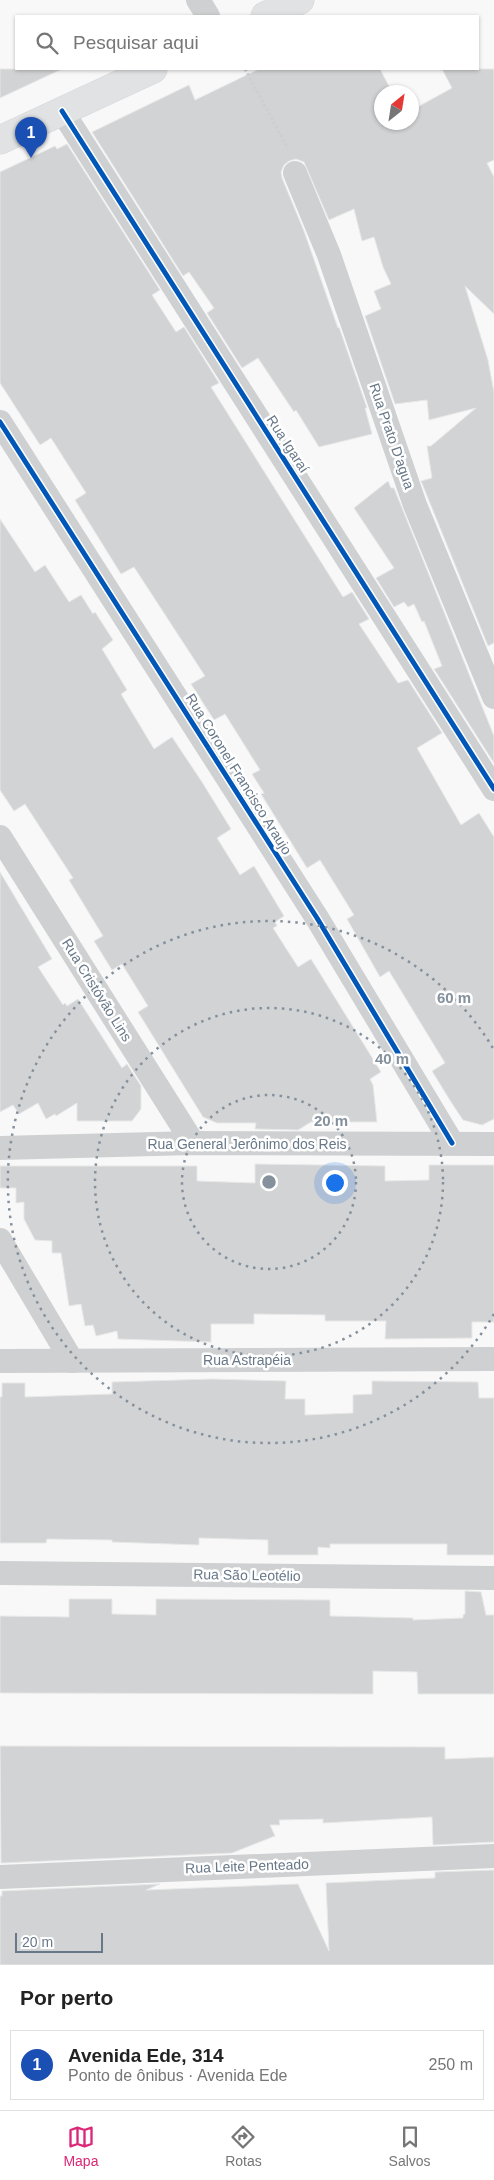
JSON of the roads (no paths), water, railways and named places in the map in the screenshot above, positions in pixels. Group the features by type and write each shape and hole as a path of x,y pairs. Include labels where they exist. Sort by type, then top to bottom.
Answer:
{"main road":[{"path":"267,15 300,0"},
{"path":"0,140 151,70"}],"street":[{"path":"198,0 207,15"},
{"name":"Rua Igaraí","path":"62,111 494,789"},
{"name":"Rua Prato D'agua","path":"295,173 328,256 415,505 494,697"},
{"name":"Rua Coronel Francisco Araujo","path":"0,422 317,918 452,1143"},
{"name":"Rua Cristóvão Lins","path":"0,837 193,1143"},
{"name":"Rua General Jerônimo dos Reis","path":"0,1148 193,1143 494,1144"},
{"path":"0,1240 72,1361"},
{"name":"Rua Astrapéia","path":"0,1360 494,1359"},
{"name":"Rua São Leotélio","path":"0,1573 494,1578"},
{"name":"Rua Leite Penteado","path":"0,1878 494,1856"}],"place":[{"name":"Avenida Ede, 314","path":"31,158"}]}
